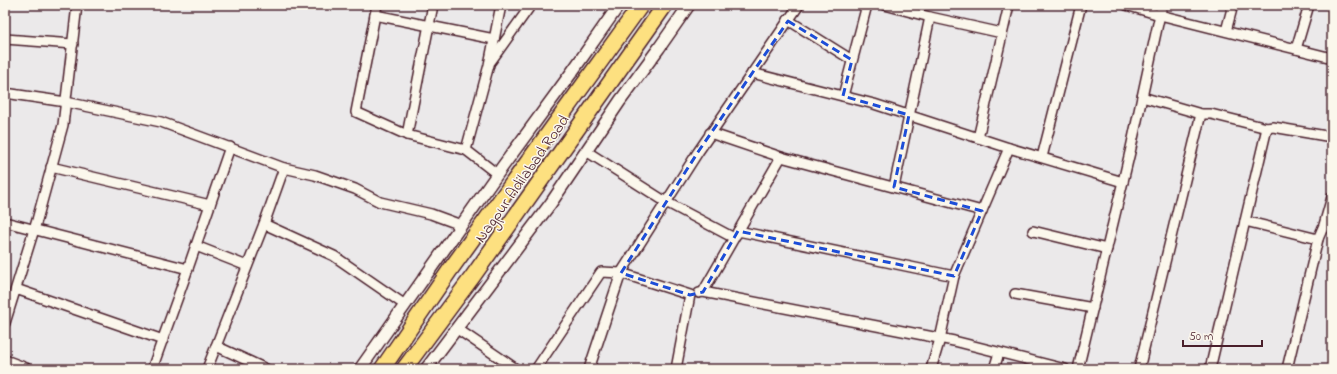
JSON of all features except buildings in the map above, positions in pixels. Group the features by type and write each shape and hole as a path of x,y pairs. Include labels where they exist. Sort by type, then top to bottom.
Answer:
{"highway":[{"name":"Nagpur Adilabad Road","path":"382,369 450,270 641,5"},
{"name":"Nagpur Adilabad Road","path":"404,369 473,276 665,5"}],"street":[{"path":"5,323 34,229 63,124 77,5"},
{"path":"377,5 356,112 407,134 466,150 497,174"},
{"path":"407,134 433,5"},
{"path":"466,150 489,65 501,5"},
{"path":"489,65 531,5"},
{"path":"360,369 497,174 619,5"},
{"path":"426,369 551,203 586,150 688,5"},
{"path":"589,369 621,274 710,133 799,5"},
{"path":"843,96 867,5"},
{"path":"885,5 1002,33"},
{"path":"978,138 1009,5"},
{"path":"1042,157 1081,5"},
{"path":"1126,5 1160,15 1332,58"},
{"path":"1078,369 1123,182 1162,5"},
{"path":"1226,31 1233,5"},
{"path":"1296,49 1309,5"},
{"path":"376,16 494,39"},
{"path":"894,187 930,17"},
{"path":"788,20 852,60"},
{"path":"5,40 73,44"},
{"path":"752,73 874,104 978,138 1123,182"},
{"path":"5,93 66,102 161,122 284,168 315,175 355,189 380,202 431,214 461,225"},
{"path":"1142,98 1201,114 1211,114 1267,128 1274,127 1332,137"},
{"path":"1140,369 1201,114"},
{"path":"1210,369 1267,128"},
{"path":"710,133 781,157 982,211"},
{"path":"152,369 230,147"},
{"path":"931,369 940,339 954,276 1010,148"},
{"path":"586,150 666,202 736,235 954,276"},
{"path":"703,292 781,157"},
{"path":"51,167 210,205"},
{"path":"207,369 264,224 284,168"},
{"path":"1287,369 1318,239 1328,226 1332,197"},
{"path":"1245,221 1318,239"},
{"path":"5,222 188,269"},
{"path":"264,224 334,256 405,305"},
{"path":"1033,231 1107,249"},
{"path":"196,246 247,266"},
{"path":"536,369 601,272 621,274 690,295 703,292 940,339 1065,369"},
{"path":"473,276 487,287"},
{"path":"16,289 163,340"},
{"path":"1015,294 1093,308"},
{"path":"679,368 690,295"},
{"path":"456,328 516,369"},
{"path":"216,346 266,369"},
{"path":"994,369 999,353"},
{"path":"5,361 26,369"}],"highlighted area":[{"path":"788,21 852,60 843,96 909,115 894,187 982,211 954,276 738,231 703,292 690,295 621,273 698,152"}]}
